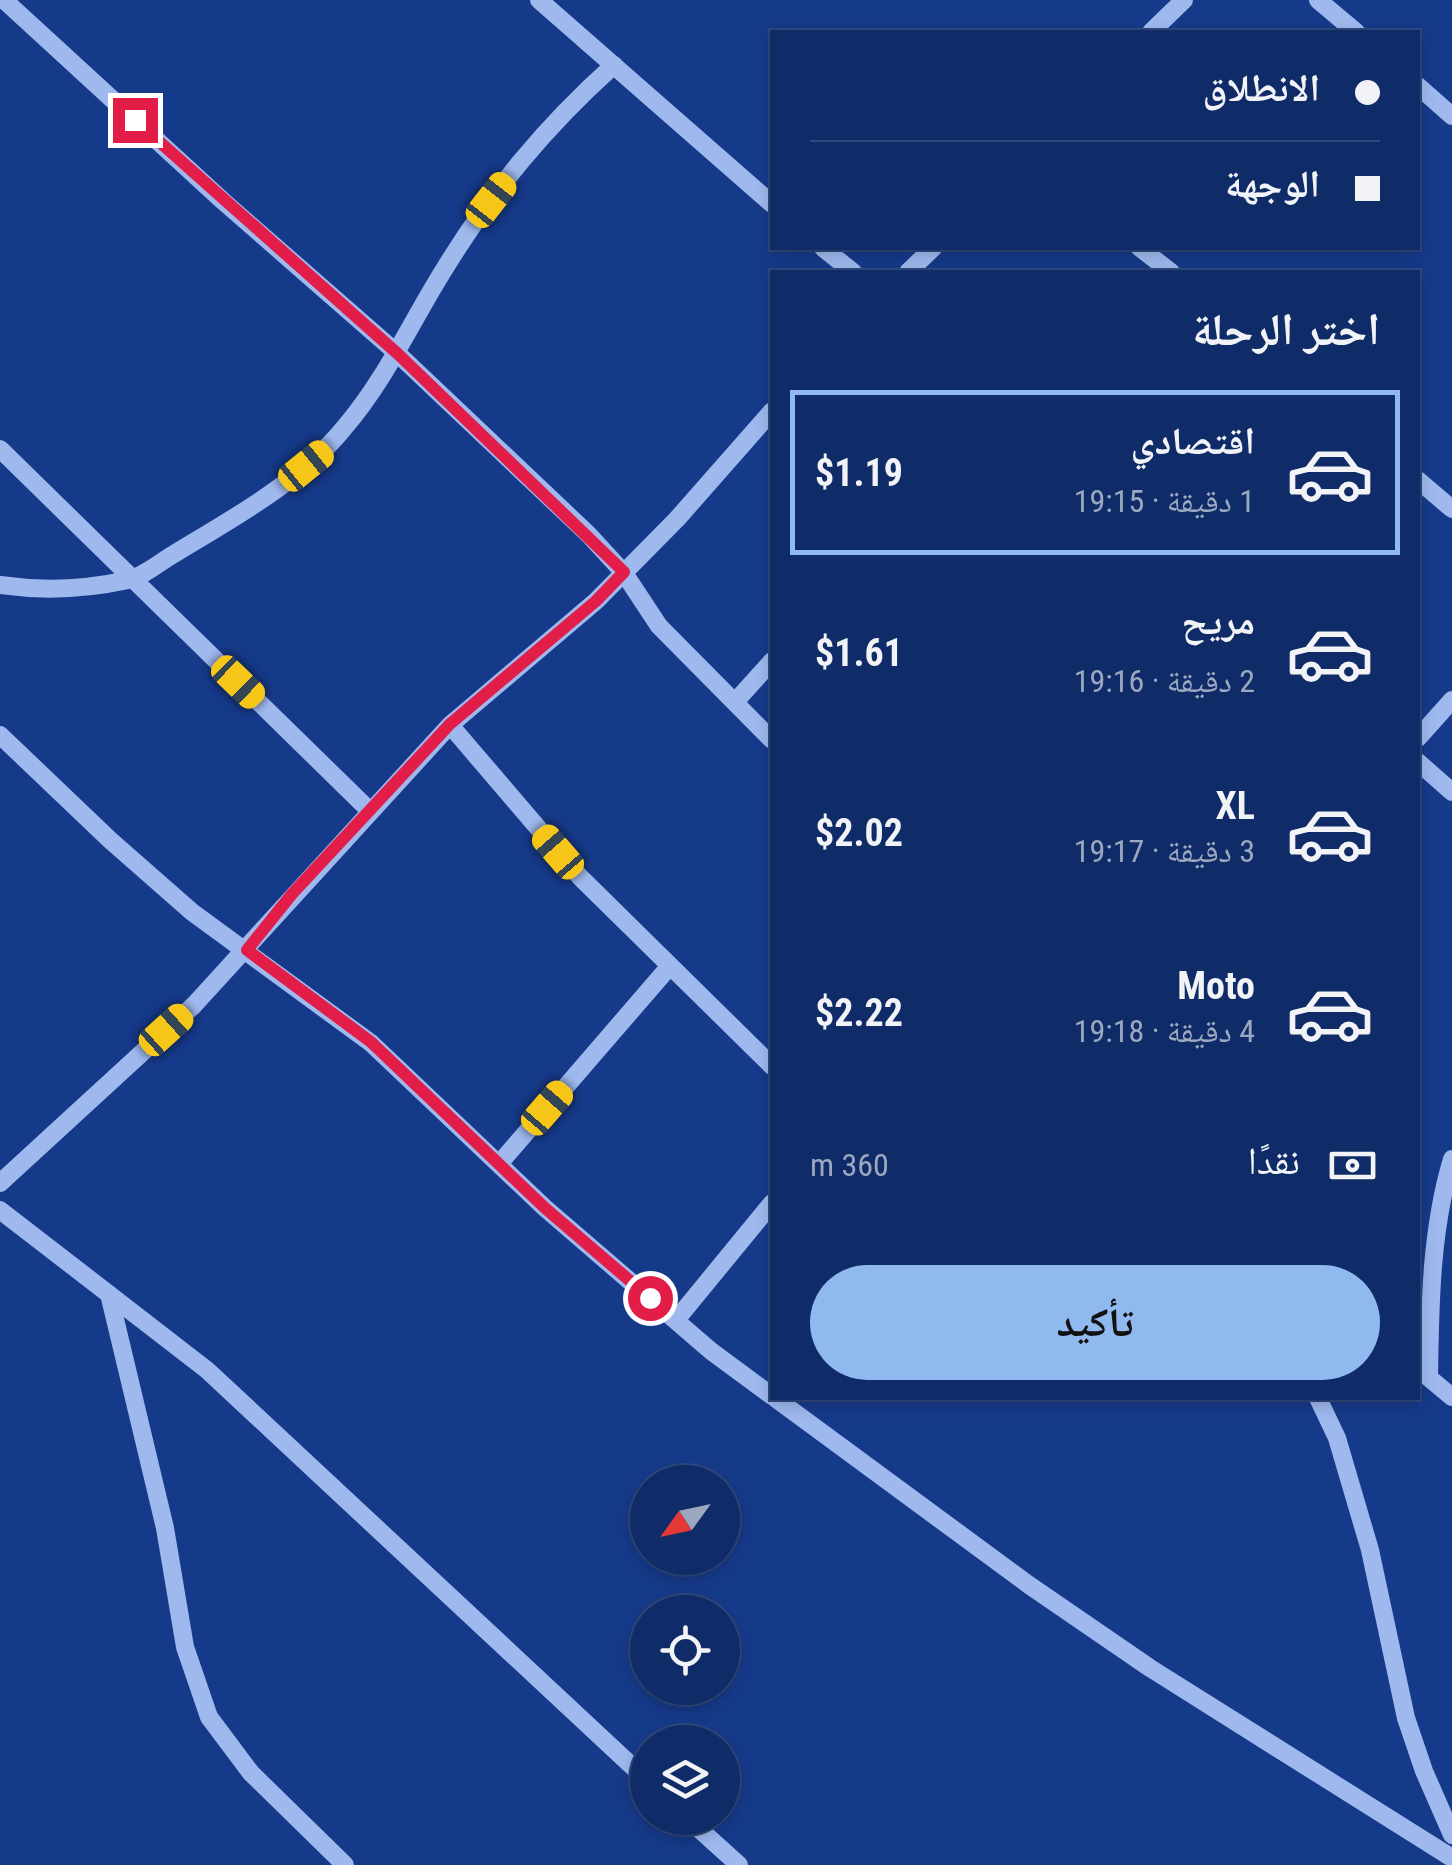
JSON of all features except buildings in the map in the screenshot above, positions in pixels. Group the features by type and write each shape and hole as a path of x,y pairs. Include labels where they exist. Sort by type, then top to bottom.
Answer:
{"street":[{"path":"4,0 223,201 398,354 624,572 659,626 770,738"},
{"path":"539,0 770,202"},
{"path":"1153,30 1184,0"},
{"path":"1318,0 1354,30"},
{"path":"0,584 31,589 132,579 211,532 323,452 346,427 398,354 474,221 548,128 614,66"},
{"path":"1420,88 1452,116"},
{"path":"826,250 851,270"},
{"path":"910,270 931,250"},
{"path":"1143,250 1169,270"},
{"path":"0,1183 194,1005 450,724 596,601 677,519 770,413"},
{"path":"0,449 370,811"},
{"path":"1420,483 1452,509"},
{"path":"735,702 770,662"},
{"path":"1420,736 1452,700"},
{"path":"450,724 580,877 770,1064"},
{"path":"0,735 192,912 371,1042 498,1164 676,1320 770,1394"},
{"path":"1420,764 1452,792"},
{"path":"498,1164 669,967"},
{"path":"1452,1159 1437,1226 1423,1372 1452,1396"},
{"path":"676,1320 770,1205"},
{"path":"0,1210 208,1370 630,1764"},
{"path":"109,1294 165,1528 185,1648 208,1717 251,1774 345,1865"},
{"path":"778,1400 1029,1585 1150,1668 1452,1858"},
{"path":"1319,1400 1337,1438 1370,1550 1406,1718 1452,1834"},
{"path":"706,1835 739,1865"}],"route":[{"path":"135,120 398,354 624,572 596,601 450,724 292,894 247,950 371,1042 545,1208 650,1298"}]}
